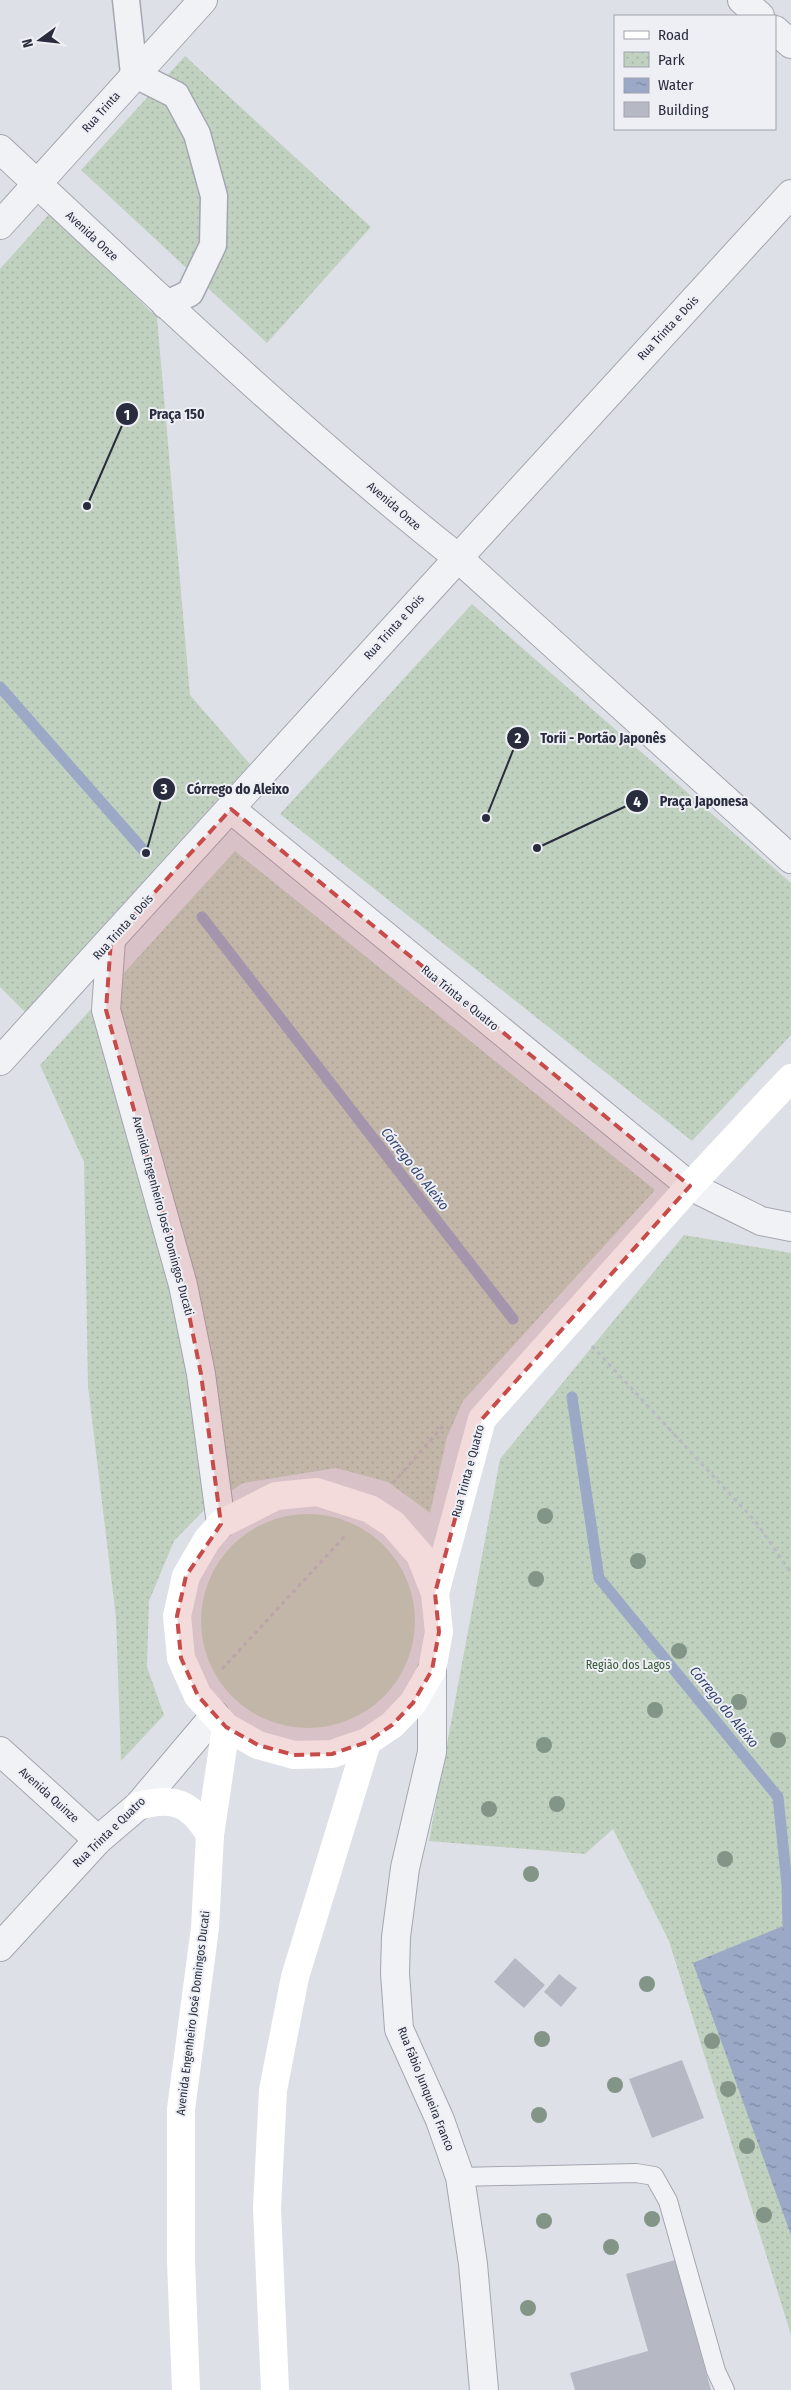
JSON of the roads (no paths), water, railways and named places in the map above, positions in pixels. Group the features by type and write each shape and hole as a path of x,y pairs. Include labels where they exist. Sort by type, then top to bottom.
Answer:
{"main road":[{"name":"Rua Trinta e Quatro","path":"436,1593 482,1419 690,1186 791,1078"},
{"path":"317,1492 370,1509 393,1524 420,1555 436,1593 439,1632 432,1670 413,1704 392,1725 367,1742 332,1754 294,1755 258,1746 213,1712 181,1658 177,1616 186,1576 207,1540 221,1524 276,1496 317,1492"},
{"name":"Avenida Engenheiro José Domingos Ducati","path":"186,2390 181,2261 181,2109 205,1928 210,1835 213,1712"},
{"path":"275,2390 267,2208 272,2090 295,1977 367,1742"},
{"path":"138,1806 159,1800 181,1804 199,1816 210,1835"}],"street":[{"path":"126,0 134,74 176,95 197,134 214,196 213,245 190,293 165,305"},
{"name":"Rua Trinta","path":"0,226 134,74 203,0"},
{"path":"742,0 759,15"},
{"path":"776,31 791,44"},
{"name":"Avenida Onze","path":"0,149 165,305 411,521 457,557 791,858"},
{"name":"Rua Trinta e Dois","path":"5,1046 112,940 457,557 791,194"},
{"name":"Rua Trinta e Quatro","path":"231,809 690,1186 761,1221 791,1226"},
{"name":"Avenida Engenheiro José Domingos Ducati","path":"112,940 106,1010 183,1285 200,1374 221,1524"},
{"name":"Rua Fábio Junqueira Franco","path":"432,1670 432,1752 405,1868 396,1938 395,1973 399,2029 440,2120 460,2177 473,2264 484,2390"},
{"name":"Rua Trinta e Quatro","path":"0,1947 98,1840 138,1806 213,1712"},
{"name":"Avenida Quinze","path":"0,1751 98,1840"}],"lane":[{"path":"460,2177 636,2173 654,2176 668,2201 716,2371 725,2390"}],"water":[{"path":"791,1924 791,2235 693,1963"}],"waterway":[{"name":"Córrego do Aleixo","path":"0,687 146,853"},
{"name":"Córrego do Aleixo","path":"202,917 513,1319"},
{"name":"Córrego do Aleixo","path":"572,1397 599,1578 778,1797 787,1885 788,1924 791,1934"}],"place":[{"name":"Praça 150","path":"87,506"},
{"name":"Torii - Portão Japonês","path":"486,818"},
{"name":"Praça Japonesa","path":"537,848"},
{"name":"Córrego do Aleixo","path":"146,853"}],"park label":[{"name":"Região dos Lagos","path":"628,1665"}]}
